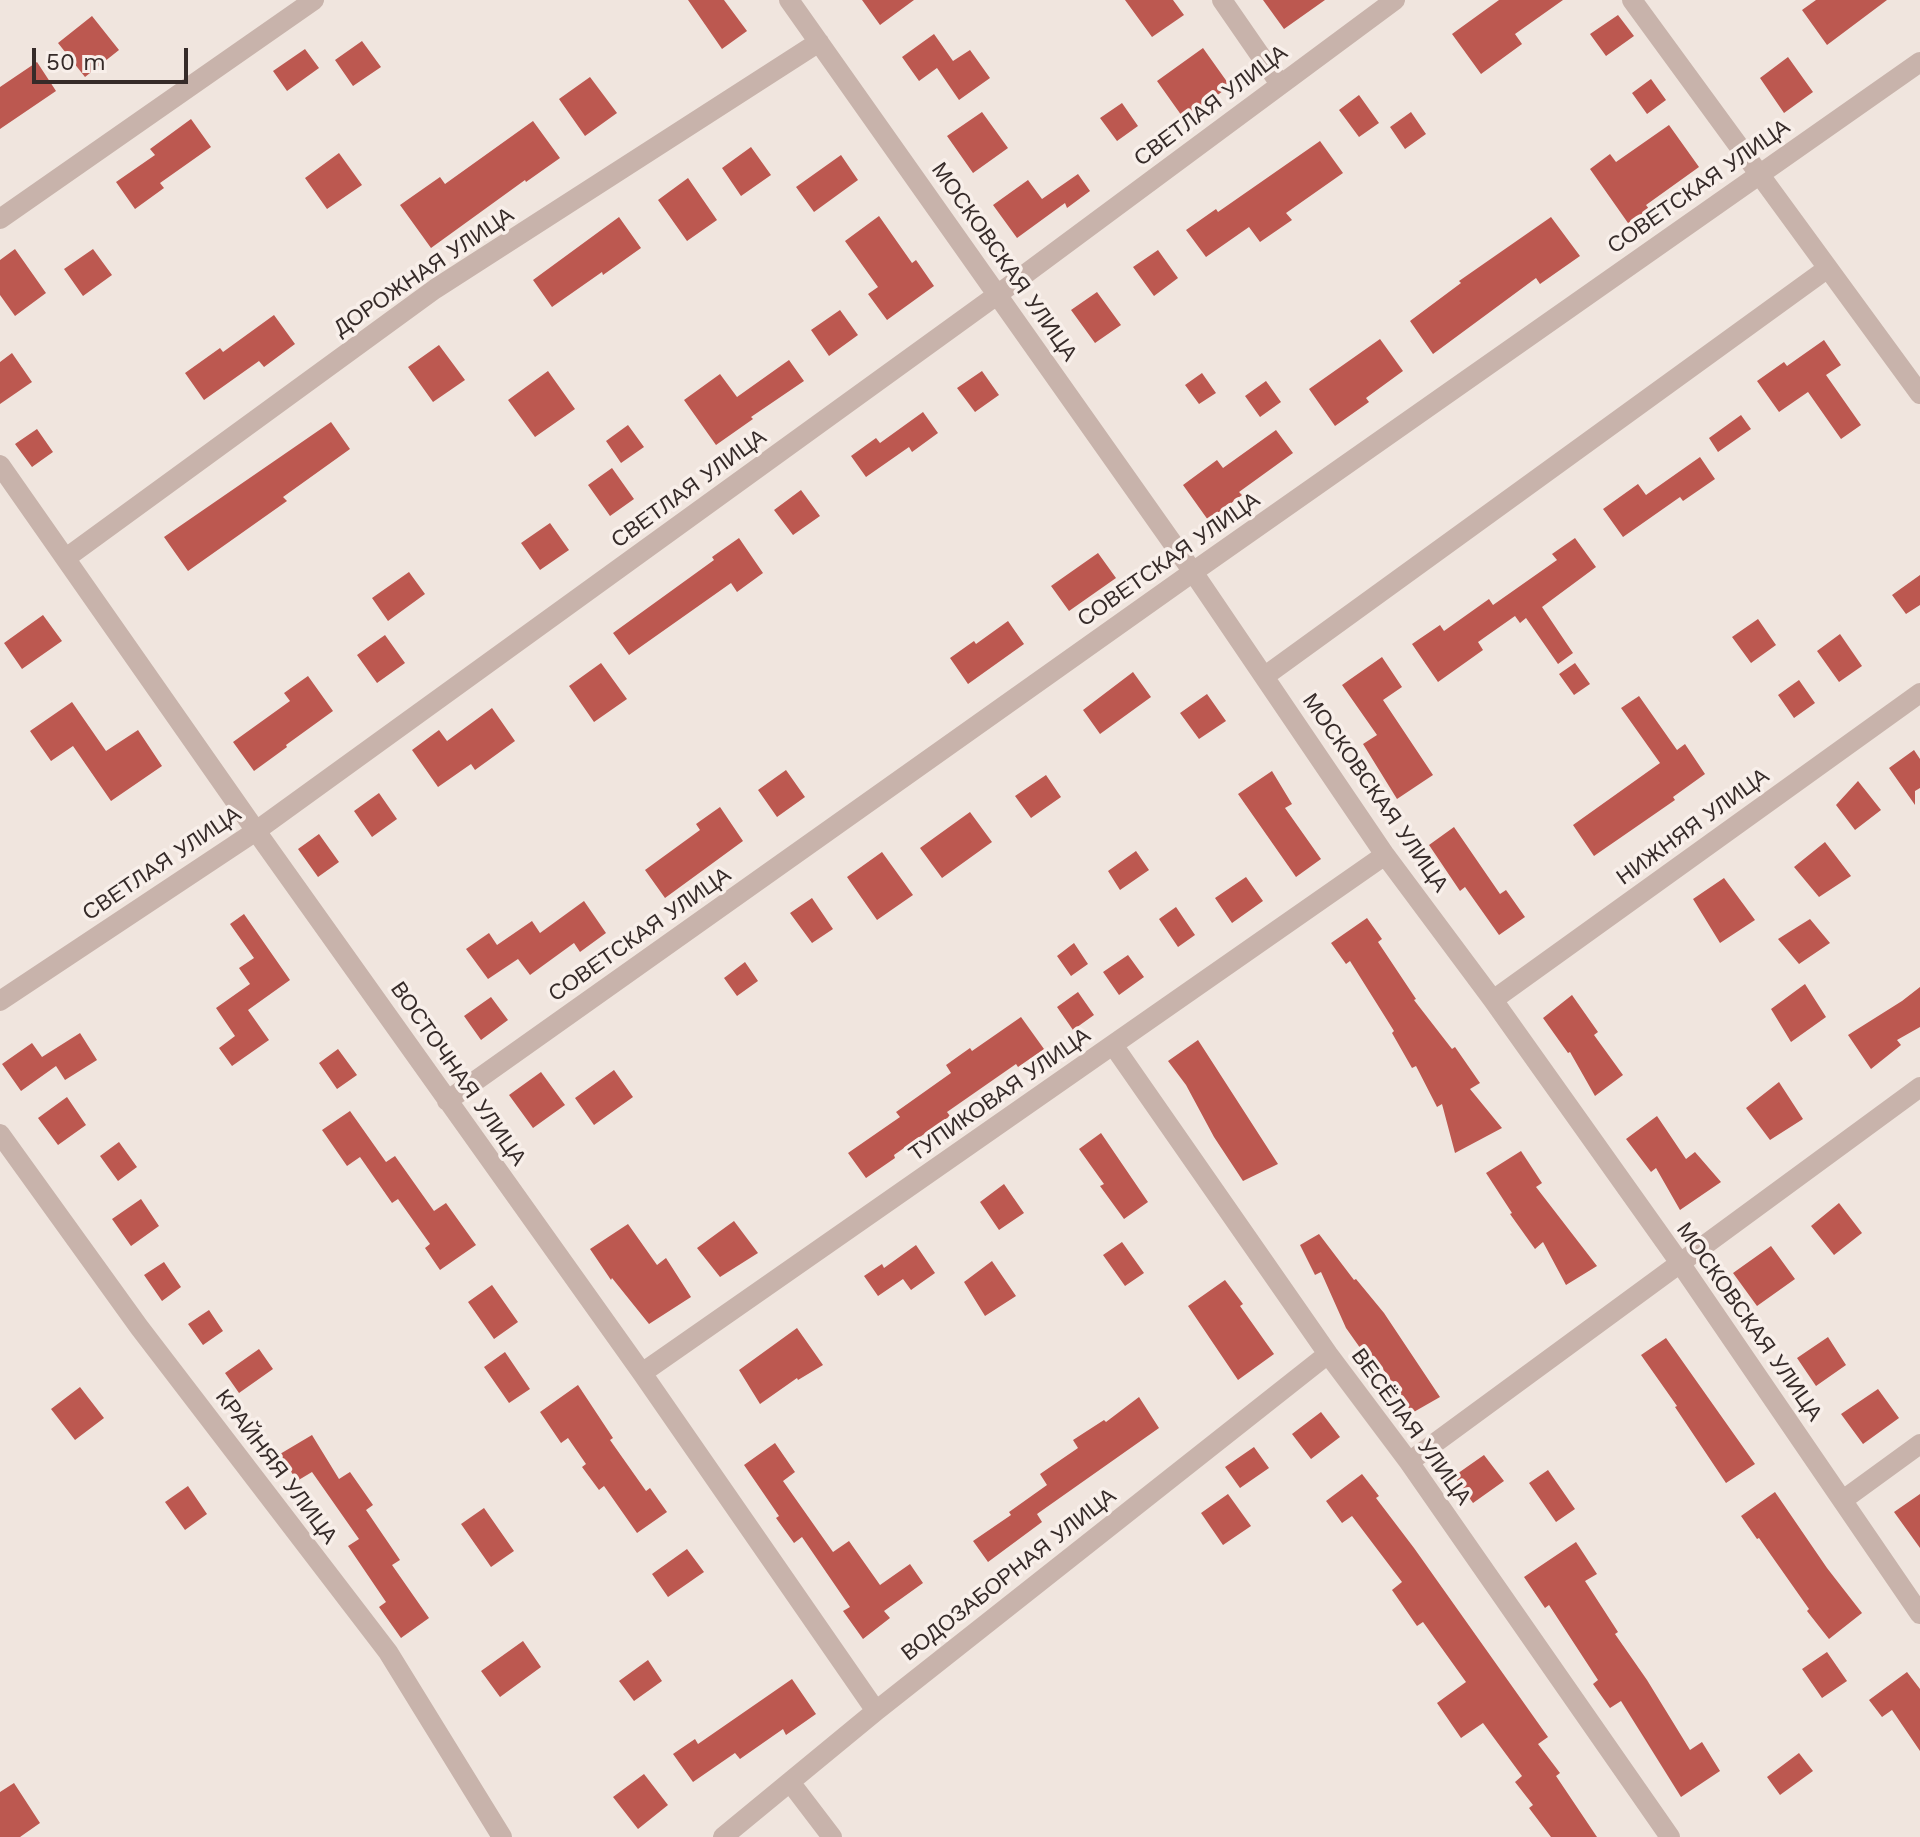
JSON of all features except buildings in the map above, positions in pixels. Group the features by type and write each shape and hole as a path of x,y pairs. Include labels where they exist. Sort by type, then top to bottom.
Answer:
{"street":[{"path":"0,219 314,0"},
{"name":"МОСКОВСКАЯ УЛИЦА","path":"789,0 1193,572 1385,855 1493,1000 1680,1263 1920,1614"},
{"path":"1222,0 1280,84"},
{"name":"СВЕТЛАЯ УЛИЦА","path":"0,1001 256,831 997,295 1395,0"},
{"path":"1632,0 1920,394"},
{"name":"ДОРОЖНАЯ УЛИЦА","path":"66,558 435,289 819,42"},
{"name":"СОВЕТСКАЯ УЛИЦА","path":"447,1101 1920,62"},
{"path":"1265,676 1828,268"},
{"name":"ВОСТОЧНАЯ УЛИЦА","path":"0,465 642,1373 876,1711"},
{"name":"НИЖНЯЯ УЛИЦА","path":"1493,1000 1920,693"},
{"name":"ТУПИКОВАЯ УЛИЦА","path":"642,1373 1385,855"},
{"name":"ВЕСЁЛАЯ УЛИЦА","path":"1113,1045 1670,1837"},
{"path":"1409,1462 1920,1087"},
{"name":"КРАЙНЯЯ УЛИЦА","path":"0,1134 139,1327 388,1652 502,1837"},
{"name":"ВОДОЗАБОРНАЯ УЛИЦА","path":"723,1837 876,1711 1328,1354"},
{"path":"1843,1500 1920,1444"},
{"path":"790,1782 832,1837"}]}
